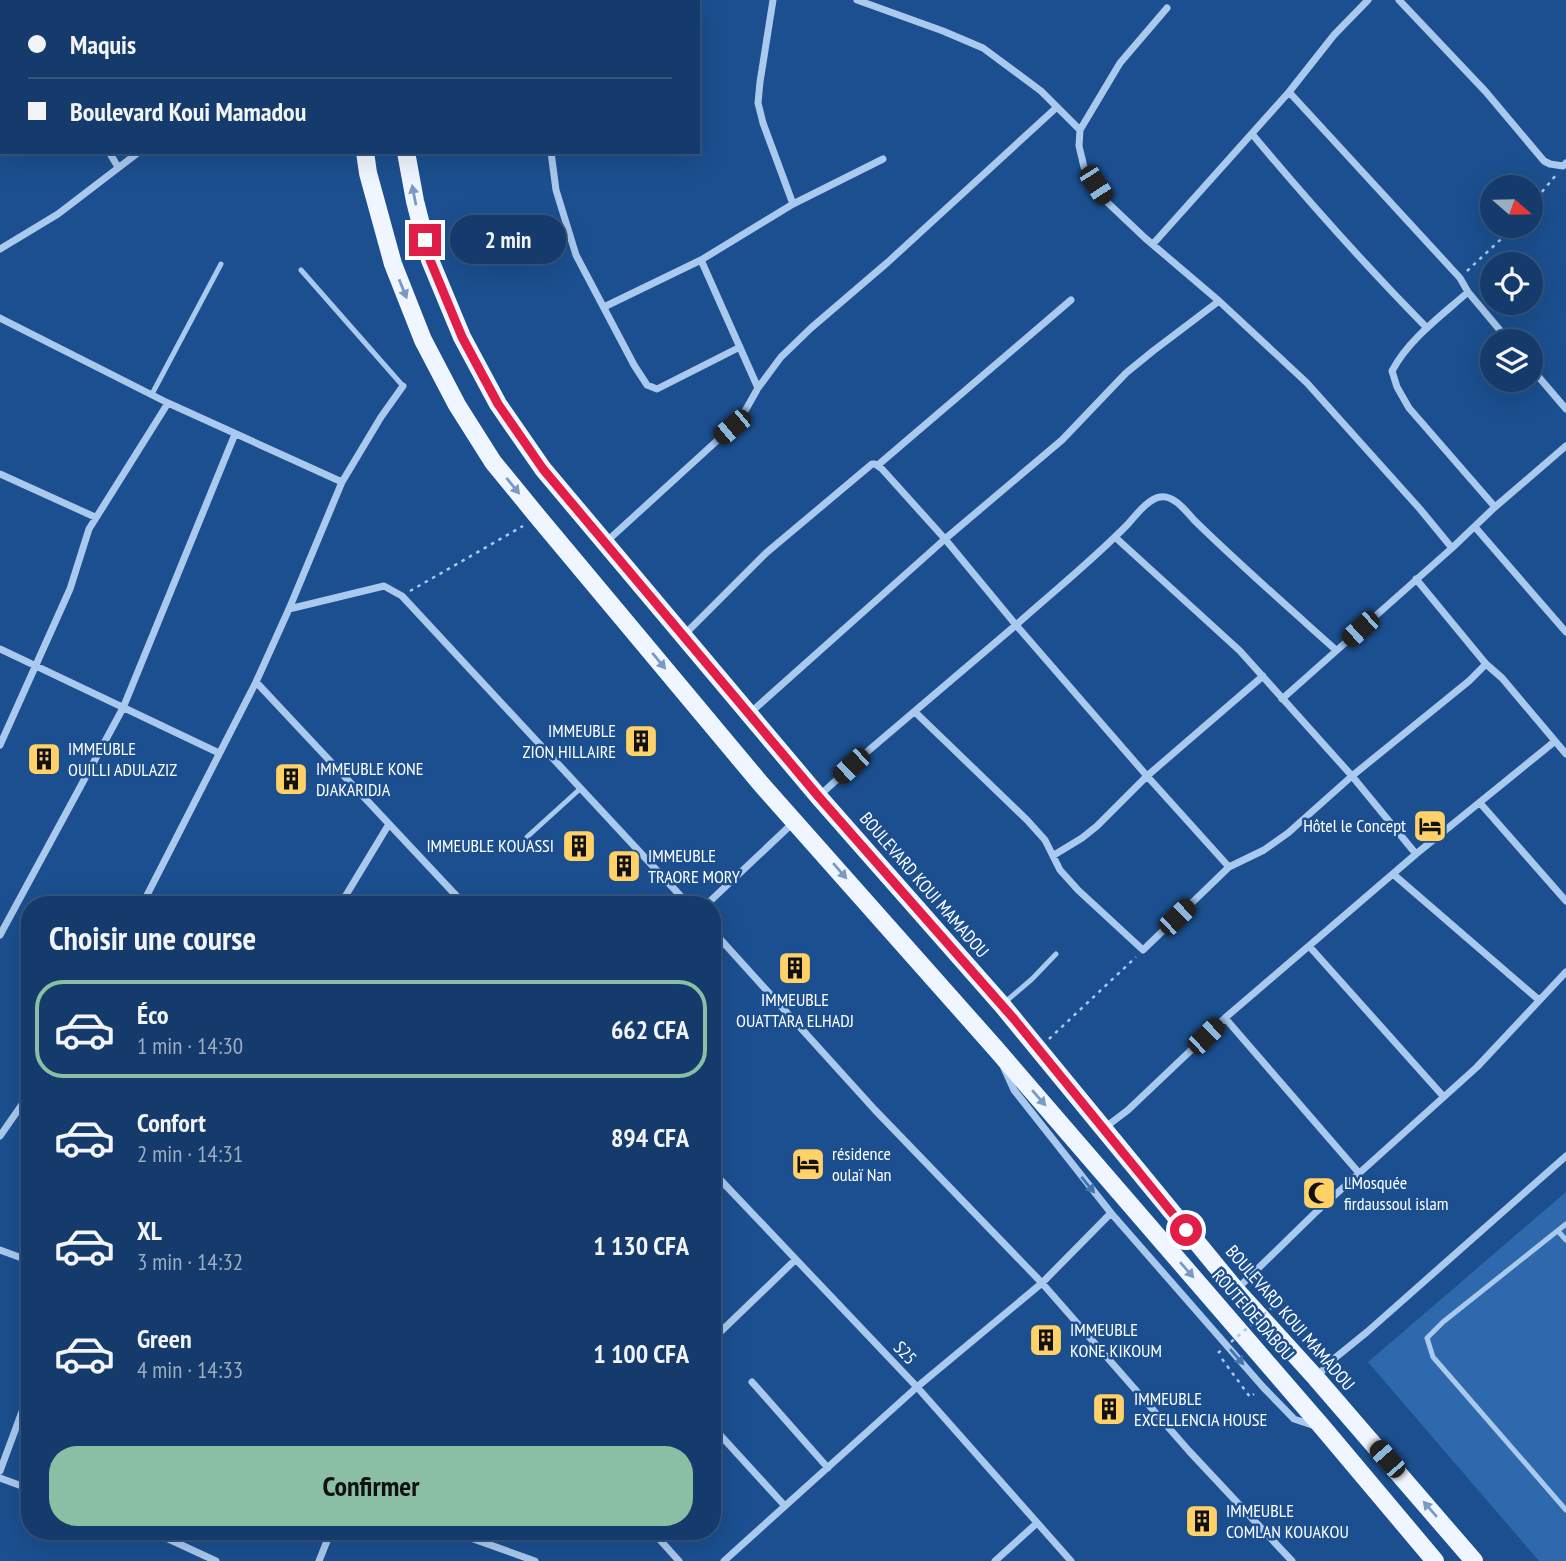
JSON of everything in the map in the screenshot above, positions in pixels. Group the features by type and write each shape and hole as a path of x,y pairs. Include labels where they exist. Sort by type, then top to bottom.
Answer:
{"main road":[{"name":"ROUTE DE DABOU","path":"365,154 393,264 423,340 457,405 493,461 761,783 996,1048 1435,1561"},
{"name":"BOULEVARD KOUI MAMADOU","path":"406,154 430,260 462,337 498,404 543,469 818,796 1002,1004 1236,1290 1474,1561"}],"street":[{"path":"773,0 758,103 793,204"},
{"path":"860,0 983,48 1041,91 1080,130"},
{"path":"1153,244 1289,92 1334,35 1368,0"},
{"path":"1399,0 1486,92 1544,161 1565,165"},
{"path":"1167,8 1120,63 1080,130 1079,146 1084,167 1108,203 1307,383 1452,548"},
{"path":"1289,92 1460,278 1468,292 1499,329"},
{"path":"606,543 732,427 781,357 1057,107"},
{"path":"1252,134 1373,274 1427,328"},
{"path":"111,154 118,167"},
{"path":"0,249 58,214 136,154"},
{"path":"551,154 556,190 576,255 634,365 648,384 657,389 740,347"},
{"path":"604,307 701,260 793,204 883,159"},
{"path":"701,260 758,388"},
{"path":"1468,292 1427,328 1398,360 1392,371 1409,408 1495,507"},
{"path":"878,465 1071,300"},
{"path":"750,714 945,539 1062,440 1126,373 1219,301"},
{"path":"0,318 168,402 342,482"},
{"path":"1543,382 1566,410"},
{"path":"147,896 256,682 342,482 403,386"},
{"path":"0,745 70,589 86,535 168,402"},
{"path":"21,896 123,708 235,434"},
{"path":"1282,699 1566,446"},
{"path":"683,635 766,553 872,464 878,465 1229,867"},
{"path":"0,474 95,517"},
{"path":"818,796 1016,625 1115,537 1147,504 1158,497 1166,496 1173,500 1336,650"},
{"path":"1475,527 1566,632"},
{"path":"1115,537 1226,638 1263,676 1352,776 1416,854"},
{"path":"1416,579 1486,664 1502,678 1566,754"},
{"path":"289,608 384,586 402,596 681,896"},
{"path":"0,649 219,753"},
{"path":"915,712 1027,820 1045,840 1060,870 1143,950 1229,867 1253,856 1287,833 1486,664"},
{"path":"1054,855 1082,838 1147,776 1263,676"},
{"path":"256,682 456,896"},
{"path":"1103,1130 1128,1110 1225,1018 1416,854 1554,742"},
{"path":"1480,803 1566,901"},
{"path":"715,896 795,820"},
{"path":"345,896 389,824"},
{"path":"1393,874 1539,1000"},
{"path":"0,935 21,896"},
{"path":"721,940 875,1110 1042,1283 1189,1451 1292,1561"},
{"path":"1309,946 1443,1096"},
{"path":"1236,1290 1359,1173 1477,1067 1566,972"},
{"path":"1225,1018 1359,1173"},
{"path":"996,1048 1014,1090 1111,1213 1294,1419 1324,1429"},
{"path":"0,1136 21,1106"},
{"path":"1316,1378 1330,1362 1566,1156"},
{"name":"S25","path":"721,1181 917,1387 1071,1561"},
{"path":"724,1561 917,1387 1042,1283 1111,1213"},
{"path":"0,1250 21,1258"},
{"path":"721,1330 795,1260"},
{"path":"752,1382 828,1468"},
{"path":"0,1471 21,1414"},
{"path":"721,1436 785,1506"},
{"path":"0,1478 21,1486"},
{"path":"995,1561 1037,1523"},
{"path":"171,1540 216,1561"},
{"path":"320,1561 328,1540"},
{"path":"476,1540 535,1561"},
{"path":"660,1540 679,1561"}],"lane":[{"path":"152,394 221,264"},
{"path":"301,270 403,386"},
{"path":"527,837 581,788"},
{"path":"1002,1004 1056,954"},
{"path":"1566,1223 1443,1322 1427,1338 1433,1357 1566,1510"},
{"path":"1558,1231 1566,1240"}],"path":[{"path":"1544,190 1565,165"},
{"path":"1460,278 1502,238"},
{"path":"402,596 538,517"},
{"path":"1039,1049 1143,950"},
{"path":"1263,1387 1250,1397 1218,1353 1282,1298 1330,1362"}],"shaded area":[{"path":"1566,1192 1566,1561 1539,1561 1368,1362"}],"place":[{"name":"IMMEUBLE ZION HILLAIRE","path":"641,741"},
{"name":"IMMEUBLE OUILLI ADULAZIZ","path":"44,759"},
{"name":"IMMEUBLE KONE DJAKARIDJA","path":"291,779"},
{"name":"Hôtel le Concept","path":"1430,826"},
{"name":"IMMEUBLE KOUASSI","path":"579,846"},
{"name":"IMMEUBLE TRAORE MORY","path":"624,866"},
{"name":"IMMEUBLE OUATTARA ELHADJ","path":"795,968"},
{"name":"résidence oulaï Nan","path":"808,1164"},
{"name":"LMosquée firdaussoul islam","path":"1319,1193"},
{"name":"IMMEUBLE KONE KIKOUM","path":"1046,1340"},
{"name":"IMMEUBLE EXCELLENCIA HOUSE","path":"1109,1409"},
{"name":"IMMEUBLE COMLAN KOUAKOU","path":"1202,1521"}],"route":[{"path":"425,240 430,260 462,337 498,404 543,469 818,796 1014,1019 1186,1230"}]}
